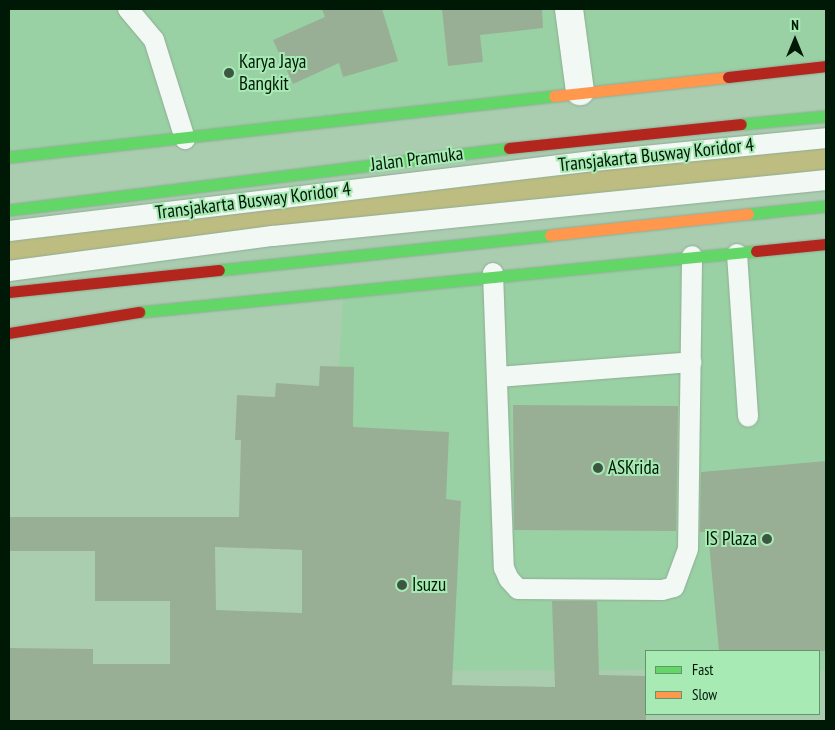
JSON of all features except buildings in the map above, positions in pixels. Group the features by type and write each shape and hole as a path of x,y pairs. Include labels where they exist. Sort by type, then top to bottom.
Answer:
{"main road":[{"path":"9,157 185,139 580,91 826,66"},
{"name":"Jalan Pramuka","path":"9,210 506,148 826,116"},
{"path":"9,292 826,206"},
{"path":"9,333 161,308 493,273 692,256 738,254 826,244"}],"street":[{"path":"569,9 580,91"}],"lane":[{"path":"128,9 154,40 185,139"},
{"name":"Transjakarta Busway Koridor 4","path":"9,231 583,162 826,138"},
{"name":"Transjakarta Busway Koridor 4","path":"9,271 274,236 826,180"},
{"path":"738,254 748,417"},
{"path":"493,273 504,568 509,579 518,589 662,590 674,587 688,549 692,256"},
{"path":"498,377 691,362"}],"shaded area":[{"path":"9,9 826,9 826,67 9,159"},
{"path":"826,138 826,180 9,271 9,232"},
{"path":"826,243 826,670 820,670 820,650 645,650 645,670 319,671 344,289"}],"traffic: fast":[{"path":"9,157 554,96"},
{"path":"741,124 826,116"},
{"path":"9,210 509,148"},
{"path":"748,214 826,206"},
{"path":"219,270 550,235"},
{"path":"139,312 756,251"}],"traffic: slow":[{"path":"554,96 728,77"},
{"path":"550,235 748,214"}],"traffic: jam":[{"path":"728,77 826,66"},
{"path":"509,148 741,124"},
{"path":"756,251 826,244"},
{"path":"9,292 219,270"},
{"path":"9,333 139,312"}],"place":[{"name":"Karya Jaya Bangkit","path":"229,73"},
{"name":"ASKrida","path":"598,468"},
{"name":"IS Plaza","path":"767,539"},
{"name":"Isuzu","path":"402,585"}]}
